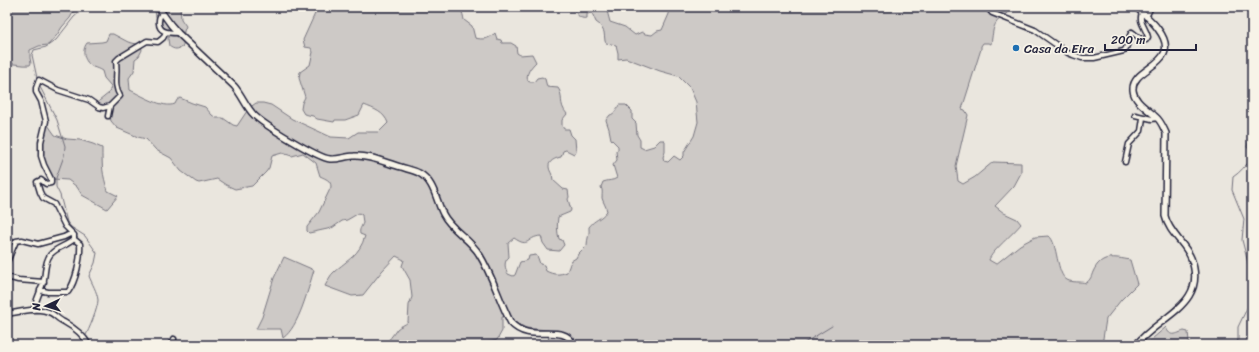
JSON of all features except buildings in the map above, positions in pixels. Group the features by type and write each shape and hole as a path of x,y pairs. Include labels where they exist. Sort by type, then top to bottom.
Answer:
{"main road":[{"path":"158,7 178,33 234,86 254,115 265,124 310,152 324,158 330,159 367,156 419,173 428,181 435,192 447,220 478,253 511,323 520,331 540,334 565,334 570,338 574,345"},
{"path":"1136,7 1154,24 1162,36 1165,44 1164,53 1160,60 1134,81 1133,92 1139,102 1157,118 1166,132 1166,221 1184,246 1190,257 1195,272 1195,282 1192,291 1184,304 1154,328 1136,345"}],"street":[{"path":"987,7 992,13 1035,30 1068,53 1082,58 1094,58 1124,51 1127,48 1132,32 1146,40 1148,37 1147,33 1142,26 1140,18 1142,12"},
{"path":"1146,17 1151,7"},
{"path":"162,13 159,17 160,27 164,32 178,33"},
{"path":"40,290 48,292 68,292 74,285 81,254 80,244 65,226 54,204 43,198 40,192 38,182 41,180 46,184 51,183 51,179 41,156 41,142 46,121 41,101 36,92 38,80 58,90 89,100 99,107 104,108 110,106 120,96 116,91 115,86 117,75 116,61 147,41 158,42 163,38 166,32"},
{"path":"108,116 110,106"},
{"path":"1135,115 1144,118 1157,118"},
{"path":"1125,162 1129,144 1141,131 1144,118"},
{"path":"7,262 16,241 22,240 38,244 70,234 74,237"},
{"path":"34,310 37,296 44,282 47,262 50,256 60,247 68,244 74,237"},
{"path":"7,277 18,280 44,282"},
{"path":"7,314 34,310 50,312 76,329 89,345"},
{"path":"170,345 174,338"}],"shaded area":[{"path":"7,7 81,7 75,9 70,18 48,45 39,46 30,50 31,63 30,65 27,65 7,64"},
{"path":"152,7 180,7 181,19 186,26 184,31 183,46 176,49 169,46 169,31 157,22 155,11"},
{"path":"318,7 449,7 455,10 461,10 464,20 472,26 475,38 481,39 490,37 495,33 497,39 501,40 502,43 511,43 516,46 517,53 520,55 532,54 536,62 530,68 527,76 528,81 534,82 537,78 542,77 545,79 547,87 558,88 561,94 564,110 567,114 562,120 562,126 564,129 569,129 571,135 575,139 576,151 574,154 566,150 563,151 561,157 553,160 549,165 553,180 563,189 568,190 568,199 571,210 570,212 558,217 557,222 559,239 562,240 564,245 559,251 548,250 543,243 541,236 533,238 528,242 519,241 514,238 508,243 509,257 505,265 508,274 513,276 515,275 520,262 528,260 529,256 536,255 540,264 544,265 546,271 556,274 567,272 571,261 576,258 587,245 589,227 607,211 602,198 601,187 603,182 617,178 613,165 617,160 616,151 618,150 618,146 611,139 606,120 615,112 619,105 626,105 632,111 632,119 636,123 640,147 644,149 654,146 660,140 664,140 665,152 663,157 664,161 668,162 674,156 680,160 684,156 684,152 694,136 698,122 696,102 690,88 678,76 626,58 618,59 616,45 606,43 604,32 600,25 596,22 592,13 587,14 587,18 582,18 578,16 572,7 606,7 610,22 625,27 635,35 642,32 652,35 657,31 662,30 669,14 670,7 1008,8 1007,13 994,26 991,44 983,43 981,46 962,109 965,110 968,115 956,166 958,181 963,184 975,177 993,162 1021,163 1021,173 1014,186 995,206 1004,213 1017,219 1021,224 994,252 989,260 996,264 1020,245 1035,237 1049,236 1054,245 1063,277 1067,280 1086,283 1100,262 1108,258 1119,258 1130,260 1137,284 1121,300 1106,319 1102,345 549,345 548,330 526,328 515,322 509,316 502,317 502,331 497,340 485,343 474,345 384,345 397,329 408,322 409,305 412,297 410,280 402,266 404,260 396,256 363,295 352,296 325,286 330,276 360,248 365,236 360,234 363,223 362,215 359,213 347,220 342,221 332,228 309,233 307,231 307,227 319,212 331,187 329,181 320,176 316,163 303,153 292,156 282,153 272,156 269,168 252,186 235,189 217,179 199,183 196,182 181,171 171,158 156,150 146,139 117,128 111,121 109,113 102,109 98,104 99,101 109,93 111,86 104,78 102,71 90,65 84,56 84,49 87,43 106,41 109,34 113,34 128,42 141,45 142,50 139,56 135,59 134,71 129,78 130,90 164,105 175,104 180,98 205,107 216,118 223,118 233,125 237,126 249,108 256,103 263,103 271,105 292,119 331,137 349,138 358,132 379,132 388,123 386,119 378,111 364,105 359,115 345,120 335,120 334,122 317,119 313,116 304,114 301,109 305,97 299,78 300,72 310,65 313,52 311,48 305,47 303,40"},
{"path":"48,125 55,135 67,139 80,140 102,148 103,170 108,191 118,196 107,209 82,195 77,187 68,180 52,179 42,152 43,139"},
{"path":"284,257 314,270 298,317 289,333 283,338 281,329 256,329 262,317 274,278"},
{"path":"1166,327 1172,334 1184,331 1188,332 1191,345 1145,345"}],"waterway":[{"path":"37,78 32,55 34,50 46,47 56,40 74,17 86,7"},
{"path":"39,85 57,120 65,146 64,156 56,178 56,187 60,195 67,222 71,227 85,236 97,253 95,263 89,276 97,294 98,304 85,337"},
{"path":"1252,128 1247,147 1252,153"},
{"path":"1252,159 1233,177 1232,190 1244,219 1242,240 1252,278"},
{"path":"1236,345 1238,340 1238,327 1252,298"},
{"path":"801,345 832,326"},
{"path":"79,345 83,339"}],"place":[{"name":"Casa da Eira","path":"1016,48"}]}
